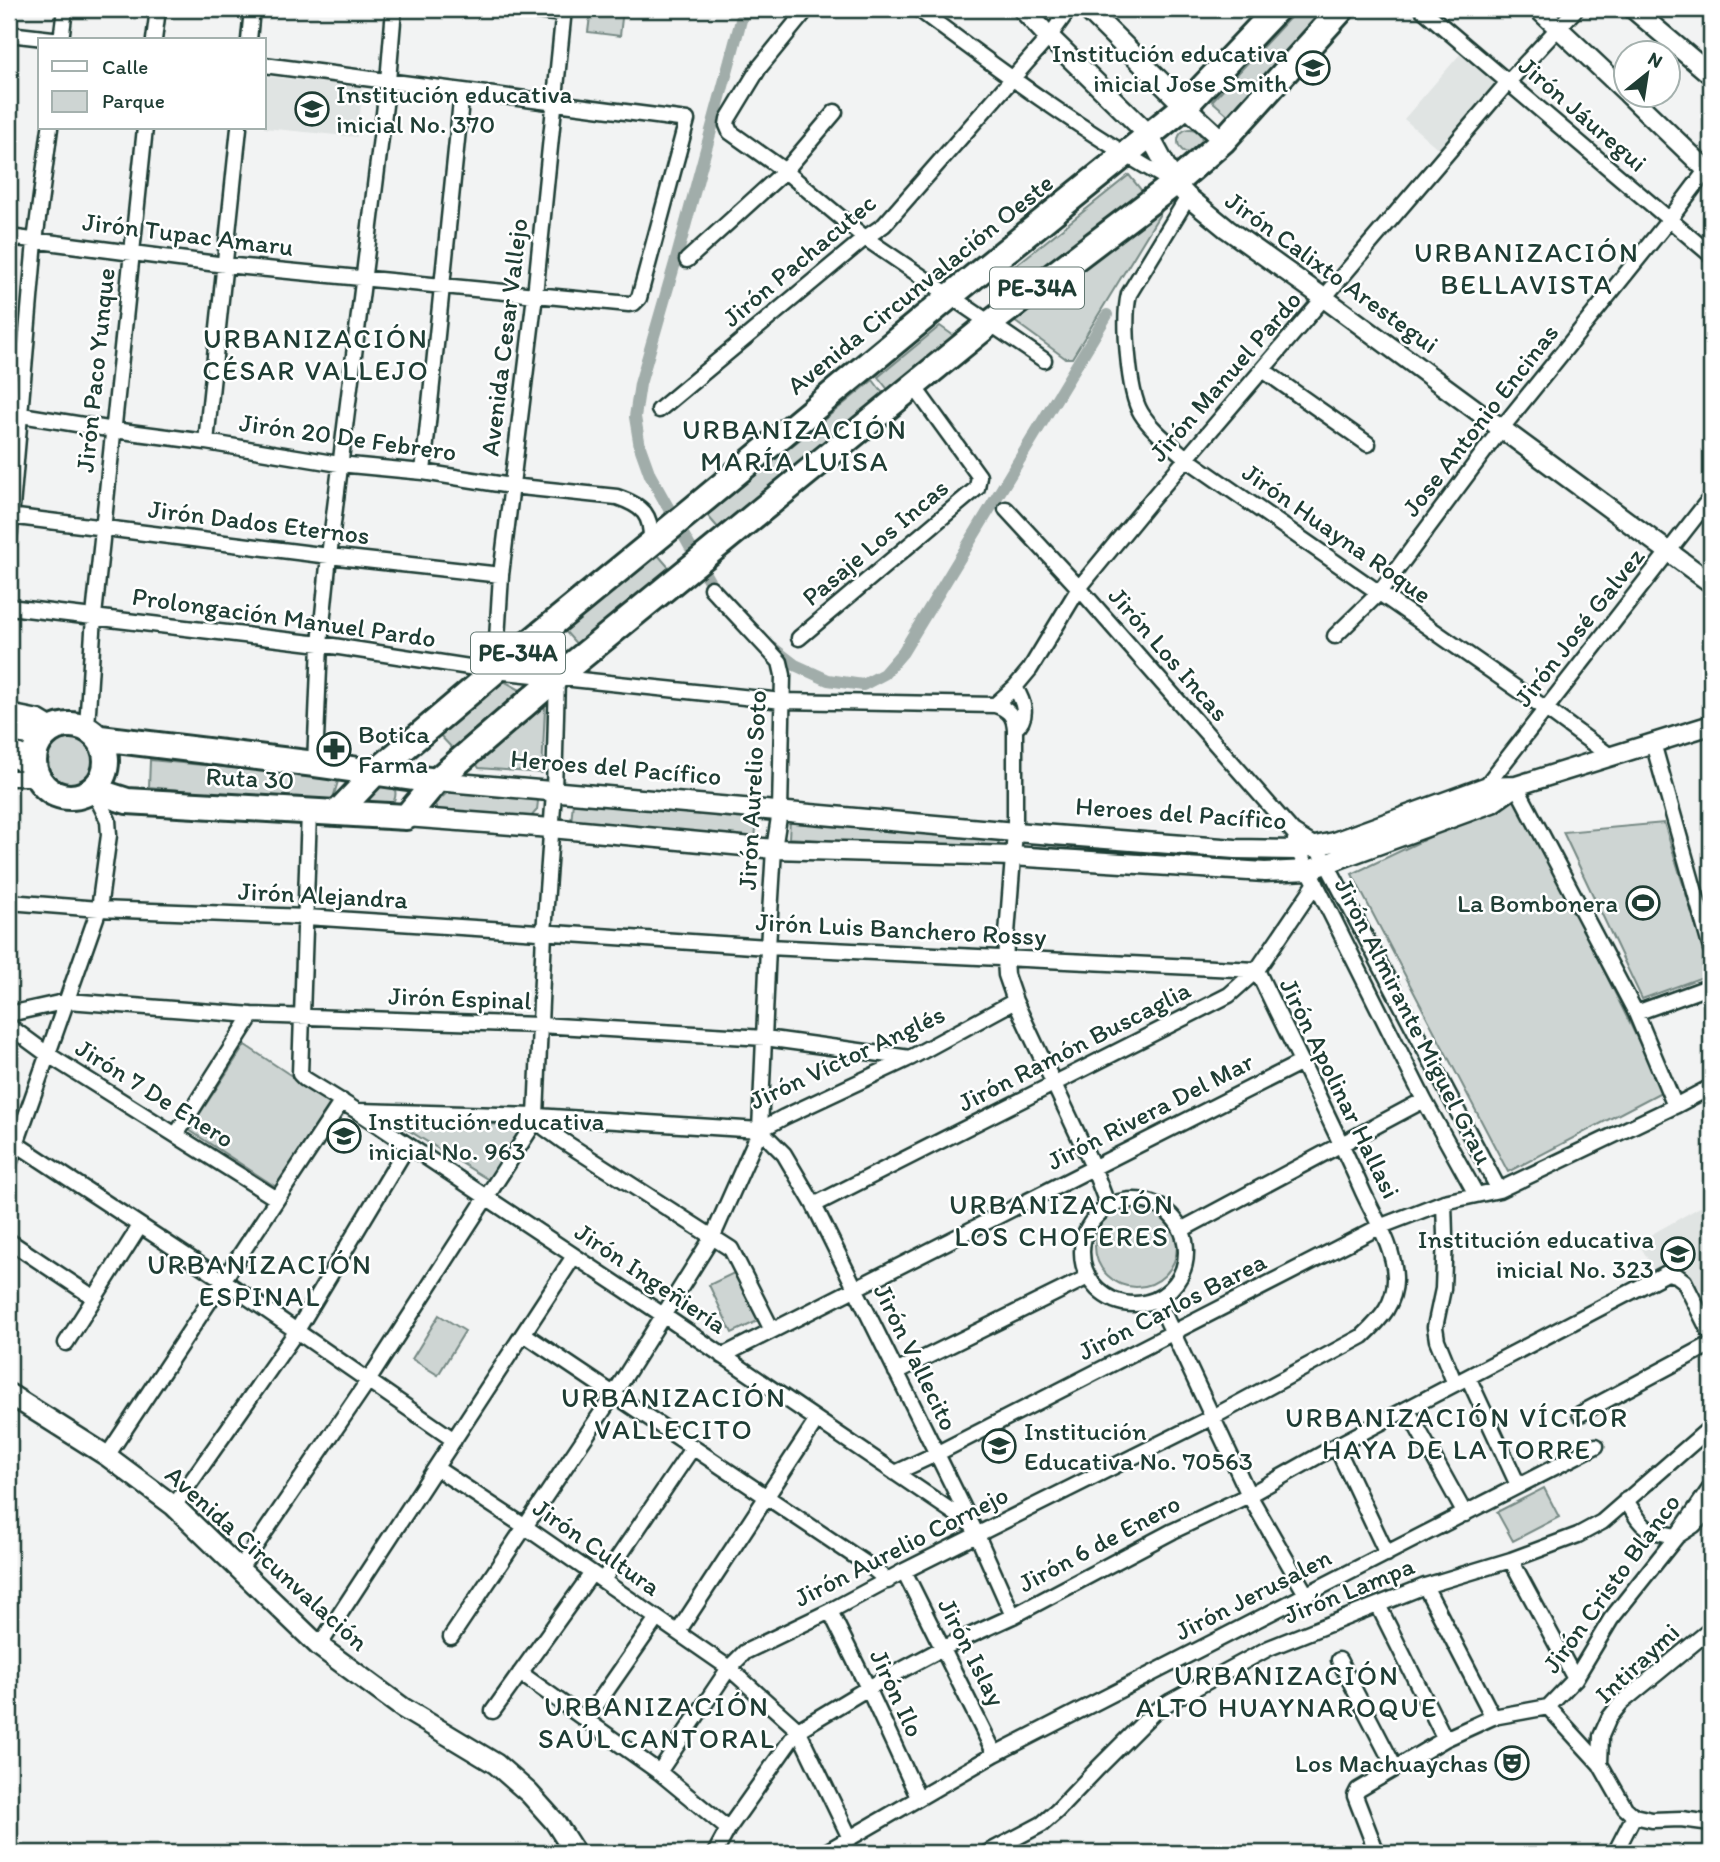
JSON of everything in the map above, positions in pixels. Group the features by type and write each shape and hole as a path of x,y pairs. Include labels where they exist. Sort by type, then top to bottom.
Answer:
{"highway":[{"name":"Avenida Circunvalación Oeste","path":"337,813 376,772 495,671 1185,106 1278,9"},
{"name":"PE-34A","path":"406,817 436,781 556,677 989,324 1182,190 1342,9"},
{"path":"9,729 49,731 70,724 93,733 104,746 107,763 102,780 93,790 76,797 58,796 50,792 36,771 9,753"},
{"path":"36,771 36,747 49,731"},
{"name":"Ruta 30","path":"93,733 376,772"},
{"name":"Heroes del Pacífico","path":"376,772 436,781"},
{"name":"Ruta 30","path":"93,790 127,801 406,817"}],"main road":[{"path":"1023,9 1149,135"},
{"path":"1087,9 1185,106"},
{"name":"Avenida Circunvalación","path":"9,1394 107,1456 174,1506 320,1646 403,1708 496,1764 529,1793 555,1822 575,1853"}],"street":[{"path":"61,38 65,9"},
{"path":"154,38 158,9"},
{"path":"249,38 252,9"},
{"path":"315,764 320,644 329,556 388,81 394,9"},
{"path":"519,9 564,11"},
{"path":"807,9 759,68 728,119 730,132 785,171 865,238 1044,360"},
{"name":"Jirón Calixto Arestegui","path":"918,9 1012,79 1126,156 1182,190 1227,229 1711,583"},
{"name":"Jirón Pachacutec","path":"659,410 884,225 1049,37 1069,9"},
{"name":"Jirón Jáuregui","path":"1422,9 1711,256"},
{"path":"1538,9 1612,79"},
{"name":"Jirón Manuel Pardo","path":"1079,588 1508,82 1576,9"},
{"path":"1633,9 1711,75"},
{"name":"Avenida Cesar Vallejo","path":"495,671 501,575 535,295 564,11"},
{"path":"9,34 44,38"},
{"path":"266,65 555,103"},
{"path":"423,472 463,91"},
{"name":"Jirón Tupac Amaru","path":"9,237 225,265 634,303 639,298 687,120 555,103"},
{"path":"1185,106 1223,141"},
{"path":"1643,108 1710,169"},
{"path":"687,260 785,171 835,112"},
{"path":"9,542 15,414 50,130"},
{"name":"Jirón Paco Yunque","path":"94,617 145,130"},
{"path":"206,442 239,130"},
{"path":"1149,135 1182,190"},
{"name":"Jose Antonio Encinas","path":"1335,636 1380,592 1501,429 1710,169"},
{"name":"Jirón Huayna Roque","path":"1182,190 1129,294 1126,306 1128,352 1140,411 1187,459 1610,756"},
{"path":"1263,370 1368,444"},
{"name":"Pasaje Los Incas","path":"799,638 977,488 979,476 914,385"},
{"name":"Jirón 20 De Febrero","path":"15,414 339,464 617,497 639,508 649,519 656,539"},
{"name":"Jirón José Galvez","path":"1485,787 1711,497"},
{"name":"Jirón Los Incas","path":"1006,509 1079,588 1306,848"},
{"name":"Jirón Dados Eternos","path":"10,516 501,575"},
{"name":"Jirón Aurelio Soto","path":"711,588 780,663 783,675 780,811 774,849 760,1130"},
{"path":"1079,588 1036,659 1015,687 995,705 1011,713 1015,729 1015,832 1005,959 1006,975 1015,1001 1055,1083 1108,1206"},
{"name":"Prolongación Manuel Pardo","path":"9,607 320,644 495,671 782,701 995,705"},
{"path":"93,733 94,617"},
{"path":"239,1570 369,1381 488,1198 536,1116 544,933 554,792 556,677"},
{"path":"1015,687 1024,704 1025,713 1023,721 1015,729"},
{"path":"9,712 39,718 49,731"},
{"path":"1675,1106 1636,1013 1516,786 1711,725"},
{"path":"1653,743 1711,949"},
{"path":"9,778 36,771"},
{"name":"Heroes del Pacífico","path":"436,781 1235,849 1306,848 1334,842 1485,787 1516,786"},
{"name":"Heroes del Pacífico","path":"406,817 774,849 1012,856 1313,876 1327,864 1492,803 1516,786"},
{"path":"9,1164 13,1142 68,1001 99,909 109,835 108,820 93,790"},
{"path":"302,1017 309,812"},
{"path":"1306,848 1327,864 1499,1190"},
{"name":"Jirón Almirante Miguel Grau","path":"1306,848 1313,876 1423,1100 1476,1194"},
{"name":"Jirón Ramón Buscaglia","path":"814,1205 1229,995 1256,970 1313,876"},
{"path":"9,902 99,909"},
{"name":"Jirón Alejandra","path":"99,909 306,917 544,933"},
{"name":"Jirón Luis Banchero Rossy","path":"544,933 768,947 1256,970"},
{"name":"Jirón Apolinar Hallasi","path":"1256,970 1342,1144 1379,1227"},
{"path":"1636,1013 1711,986"},
{"name":"Jirón Espinal","path":"9,1014 68,1001 251,1015 539,1025 765,1038 910,1058"},
{"name":"Jirón Víctor Anglés","path":"357,1111 536,1116 760,1130 910,1058 1015,1001"},
{"path":"176,1135 251,1015"},
{"name":"Jirón Ingeñiería","path":"302,1017 300,1074 305,1079 663,1315 975,1530"},
{"name":"Jirón 7 De Enero","path":"9,1026 47,1054 277,1199"},
{"name":"Jirón Rivera Del Mar","path":"722,1356 1300,1063"},
{"name":"Jirón Carlos Barea","path":"895,1473 1379,1227 1444,1202 1499,1190 1711,1087"},
{"path":"1181,1230 1423,1100"},
{"path":"107,1456 342,1101"},
{"path":"536,1116 545,1128 563,1141 724,1243 736,1255 772,1330"},
{"path":"451,1636 614,1394 713,1236 760,1130"},
{"name":"Jirón Vallecito","path":"760,1130 784,1154 814,1205 975,1530 1013,1615"},
{"path":"13,1142 223,1280 454,1440"},
{"path":"174,1506 296,1332 408,1145"},
{"path":"1141,1200 1157,1206 1171,1216 1181,1230 1186,1249 1183,1269 1173,1287 1157,1299 1138,1304 1118,1302 1100,1292 1088,1277 1082,1258 1083,1237 1093,1219 1108,1206 1141,1200"},
{"path":"1444,1202 1443,1289 1436,1327 1437,1340 1518,1485"},
{"path":"66,1343 140,1226"},
{"name":"Jirón Aurelio Cornejo","path":"659,1772 729,1668 745,1652 888,1581 975,1530 1213,1417 1363,1336 1382,1318 1391,1300 1395,1278 1391,1254 1379,1227"},
{"path":"9,1241 93,1297"},
{"path":"320,1646 574,1256"},
{"name":"Jirón 6 de Enero","path":"715,1853 728,1829 797,1730 943,1648 1249,1494 1667,1273 1684,1281 1711,1335"},
{"path":"896,1372 1088,1277"},
{"path":"1157,1299 1249,1494 1306,1594"},
{"path":"524,1334 888,1581"},
{"path":"1580,1414 1711,1344"},
{"path":"1407,1409 1465,1514"},
{"path":"678,1632 817,1420"},
{"name":"Jirón Lampa","path":"987,1853 1042,1824 1058,1811 1154,1713 1171,1701 1269,1648 1425,1586 1511,1560 1578,1535 1602,1522 1711,1427"},
{"path":"1336,1446 1387,1554"},
{"name":"Jirón Jerusalen","path":"824,1853 995,1754 1596,1446"},
{"path":"493,1711 520,1673 598,1577 693,1447"},
{"name":"Jirón Cultura","path":"436,1468 729,1668 797,1730"},
{"name":"Jirón Cristo Blanco","path":"1377,1853 1354,1796 1358,1790 1445,1739 1493,1717 1548,1707 1575,1679 1611,1619 1711,1487"},
{"path":"1626,1500 1641,1525 1653,1532 1676,1536 1694,1525 1711,1507"},
{"path":"1511,1560 1575,1679"},
{"name":"Jirón Islay","path":"904,1572 995,1754"},
{"path":"1425,1586 1493,1717"},
{"path":"1378,1605 1445,1739"},
{"name":"Jirón Ilo","path":"830,1611 918,1797"},
{"path":"586,1720 657,1618"},
{"name":"Intiraymi","path":"1600,1764 1601,1736 1609,1718 1621,1703 1711,1629"},
{"path":"1339,1660 1395,1768"},
{"path":"520,1673 659,1772 728,1829"},
{"path":"1548,1707 1600,1764 1625,1808 1634,1816 1652,1820 1681,1819 1711,1823"},
{"path":"797,1730 850,1838"},
{"path":"1615,1853 1634,1816"}],"shaded area":[{"path":"1461,53 1498,84 1441,151 1404,119"},
{"name":"Institución educativa inicial No. 370","path":"266,76 360,87 363,91 357,137 266,128"},
{"name":"Institución educativa inicial No. 323","path":"1700,1207 1711,1210 1711,1286 1703,1291 1676,1270 1662,1266 1654,1270 1638,1242"}],"green space":[{"path":"591,9 623,9 620,36 588,32"},
{"path":"1298,9 1327,9 1228,115 1212,101"},
{"path":"1190,129 1199,132 1202,141 1199,150 1190,153 1181,150 1178,141 1181,132"},
{"path":"1129,175 1142,191 1017,291 1004,275"},
{"path":"1166,204 1072,358 1065,358 1010,318"},
{"path":"940,326 957,338 890,392 878,377"},
{"path":"873,380 885,396 720,530 707,515"},
{"path":"658,555 671,570 579,647 565,631"},
{"path":"502,680 522,691 454,750 436,731"},
{"path":"540,707 545,708 542,773 479,768 475,762"},
{"path":"72,737 89,744 96,761 89,778 72,785 55,778 48,761 55,744"},
{"path":"150,760 339,778 331,805 149,787"},
{"path":"372,783 394,786 395,797 390,806 373,805 368,797"},
{"path":"452,788 533,798 538,801 537,810 530,818 438,812 435,804"},
{"path":"1518,795 1663,1091 1508,1172 1352,874"},
{"path":"573,801 757,815 755,840 571,825"},
{"path":"790,820 999,835 998,852 789,838"},
{"name":"La Bombonera","path":"1664,823 1711,974 1642,999 1563,832"},
{"path":"1031,838 1266,854 1265,868 1031,853"},
{"path":"245,1045 331,1102 276,1187 189,1130"},
{"path":"406,1119 522,1126 489,1180 400,1125"},
{"path":"1136,1205 1152,1208 1165,1217 1174,1230 1177,1246 1174,1262 1165,1275 1152,1284 1136,1287 1120,1284 1107,1275 1098,1262 1095,1246 1098,1230 1107,1217 1120,1208"},
{"path":"740,1270 764,1318 732,1333 709,1285"},
{"path":"439,1315 465,1331 438,1375 412,1359"},
{"path":"1544,1488 1559,1517 1513,1541 1497,1512"}],"waterway":[{"path":"718,593 650,475 640,447 635,417 640,384 744,9"},
{"path":"773,648 795,665 828,680 863,685 884,674 903,652 1107,315"}],"place":[{"name":"Institución educativa inicial Jose Smith","path":"1313,68"},
{"name":"Institución educativa inicial No. 370","path":"312,109"},
{"name":"Botica Farma","path":"334,749"},
{"name":"La Bombonera","path":"1643,903"},
{"name":"Institución educativa inicial No. 963","path":"344,1136"},
{"name":"Institución educativa inicial No. 323","path":"1678,1254"},
{"name":"Institución Educativa No. 70563","path":"999,1446"},
{"name":"Los Machuaychas","path":"1512,1763"}],"district":[{"name":"URBANIZACIÓN BELLAVISTA","path":"1527,268"},
{"name":"URBANIZACIÓN CÉSAR VALLEJO","path":"316,354"},
{"name":"URBANIZACIÓN MARÍA LUISA","path":"795,445"},
{"name":"URBANIZACIÓN LOS CHOFERES","path":"1062,1220"},
{"name":"URBANIZACIÓN ESPINAL","path":"260,1280"},
{"name":"URBANIZACIÓN VALLECITO","path":"674,1413"},
{"name":"URBANIZACIÓN VÍCTOR HAYA DE LA TORRE","path":"1457,1433"},
{"name":"URBANIZACIÓN ALTO HUAYNAROQUE","path":"1287,1691"},
{"name":"URBANIZACIÓN SAÚL CANTORAL","path":"657,1722"}]}
